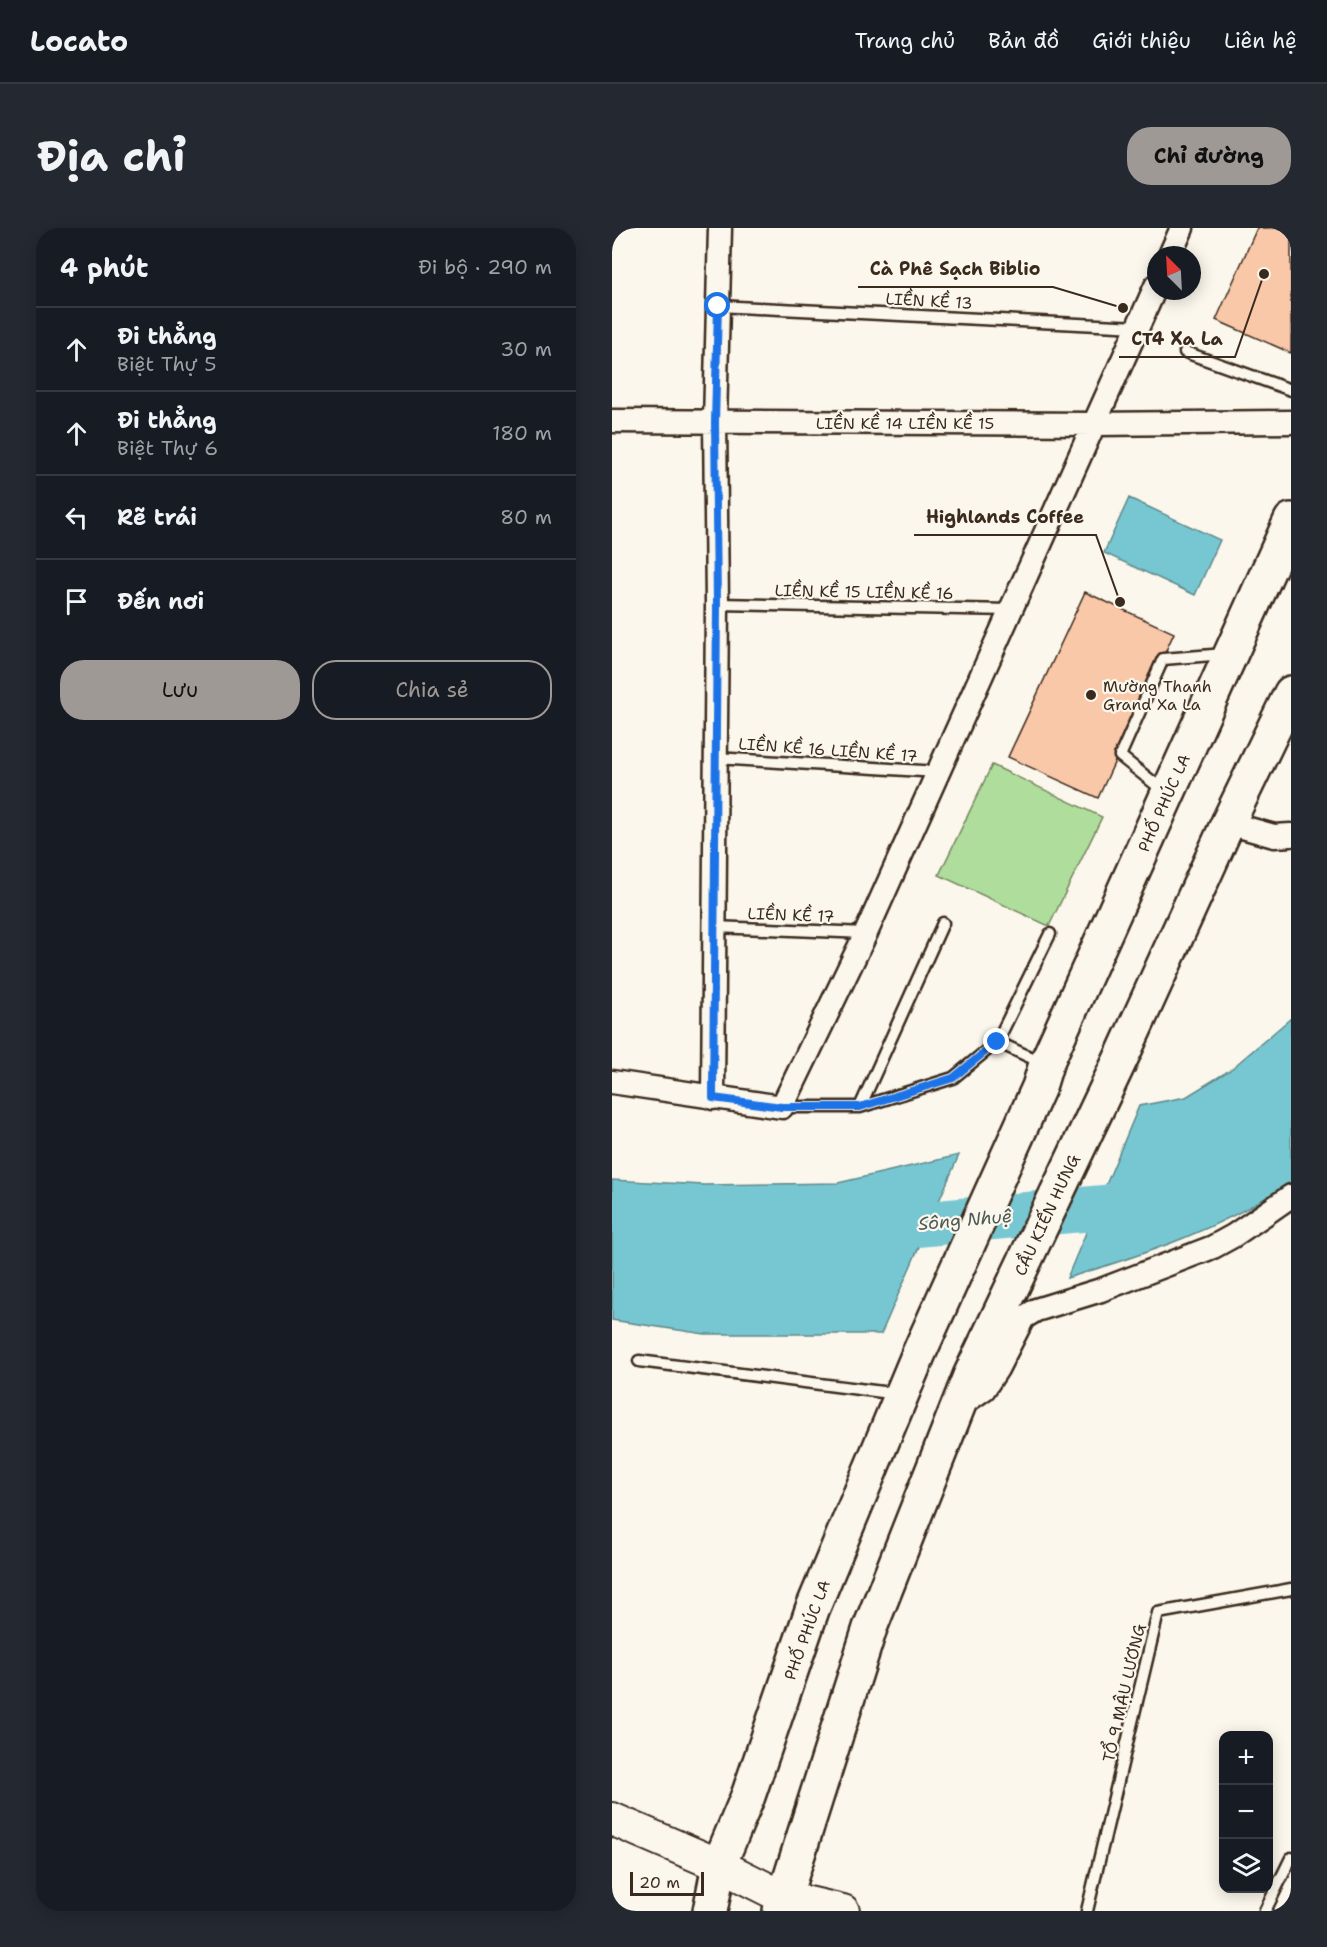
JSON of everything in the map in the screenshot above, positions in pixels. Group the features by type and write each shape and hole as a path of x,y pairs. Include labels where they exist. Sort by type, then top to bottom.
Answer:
{"highway":[{"name":"PHỐ PHÚC LA","path":"710,1911 719,1865 748,1796 812,1610 919,1353 1291,520"},
{"path":"1228,823 1291,693"},
{"name":"CẦU KIẾN HƯNG","path":"958,1407 1228,823"},
{"path":"781,1904 870,1628 958,1407"}],"street":[{"path":"713,1098 717,604 715,422 720,228"},
{"path":"1174,246 1182,228"},
{"path":"612,1082 782,1107 866,933 1150,300"},
{"name":"LIỀN KỀ 14 LIỀN KỀ 15","path":"612,421 1095,424 1291,422"},
{"path":"1228,823 1274,836 1291,835"},
{"path":"958,1407 984,1389 1023,1318 1036,1310 1101,1290 1213,1247 1291,1196"},
{"path":"612,1819 719,1865 781,1904 843,1911"}],"lane":[{"name":"LIỀN KỀ 13","path":"718,306 1138,327"},
{"path":"1185,352 1291,390"},
{"name":"LIỀN KỀ 15 LIỀN KỀ 16","path":"717,604 1011,610"},
{"path":"1168,794 1120,756 1163,659 1231,653"},
{"name":"LIỀN KỀ 16 LIỀN KỀ 17","path":"716,758 938,772"},
{"path":"860,1107 943,923"},
{"name":"LIỀN KỀ 17","path":"714,927 866,933"},
{"path":"782,1107 860,1107 953,1078 997,1042 1050,934"},
{"path":"997,1042 1042,1075"},
{"path":"639,1361 902,1394"},
{"name":"TỔ 9 MẬU LƯƠNG","path":"1087,1911 1158,1613 1291,1589"},
{"path":"1265,1911 1291,1858"}],"green space":[{"path":"992,765 1102,817 1049,926 939,875"}],"water":[{"path":"1129,498 1220,540 1195,595 1104,553"},
{"path":"1291,1018 1291,1182 1238,1213 1183,1238 1067,1278 1139,1106 1186,1097 1230,1070"},
{"path":"959,1155 881,1334 705,1334 612,1320 612,1180 704,1185 838,1183"}],"building":[{"path":"1257,228 1291,228 1291,353 1216,320"},
{"name":"Mường Thanh Grand Xa La","path":"1085,592 1174,633 1098,798 1008,757"}],"waterway":[{"name":"Sông Nhuệ","path":"868,1229 1109,1207 1154,1190"}],"place":[{"name":"CT4 Xa La","path":"1264,274"},
{"name":"Cà Phê Sạch Biblio","path":"1123,308"},
{"name":"Highlands Coffee","path":"1120,602"},
{"name":"Mường Thanh Grand Xa La","path":"1091,695"}],"route":[{"path":"718,306 715,422 717,604 713,1098 782,1107 860,1107 953,1078 997,1042"}]}
